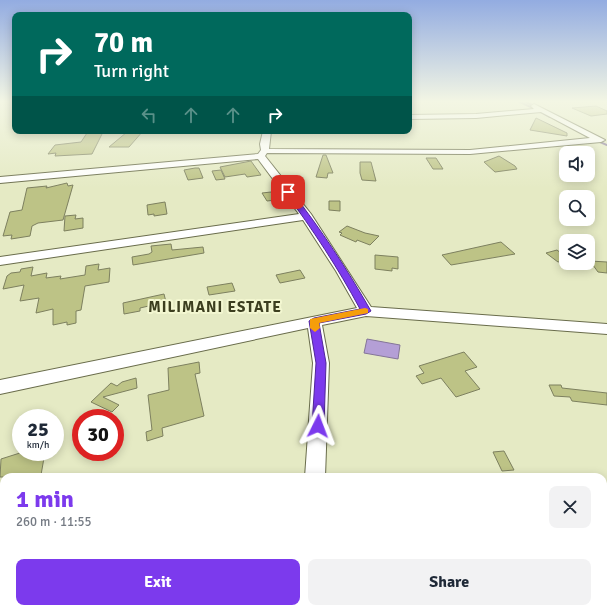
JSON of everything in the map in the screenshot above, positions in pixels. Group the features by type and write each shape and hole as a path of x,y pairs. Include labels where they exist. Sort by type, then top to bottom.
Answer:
{"street":[{"path":"582,131 603,141"},
{"path":"266,134 263,154 307,216 349,280 366,311"},
{"path":"0,180 263,154 470,152 603,141"},
{"path":"0,261 307,216"},
{"path":"0,387 366,311 607,329"},
{"path":"314,321 321,363 315,473"}],"shaded area":[{"path":"367,339 400,345 398,359 364,353"}],"building":[{"path":"534,131 562,131 567,133 567,136"},
{"path":"86,134 102,134 92,154 55,156 56,153 48,154 55,145 81,142"},
{"path":"125,134 140,134 129,147 109,147"},
{"path":"323,155 326,155 333,173 328,173 327,178 316,177"},
{"path":"499,156 515,166 517,169 495,172 484,162"},
{"path":"426,158 436,158 443,169 433,169"},
{"path":"251,161 261,175 247,177 245,174 225,177 220,167"},
{"path":"360,162 371,162 376,181 362,180 360,173"},
{"path":"199,168 203,178 188,180 184,170"},
{"path":"221,170 225,179 216,180 212,171"},
{"path":"67,183 68,186 73,185 63,220 38,223 32,226 30,236 11,239 12,235 3,236 10,212 22,210 27,188 47,186 46,188"},
{"path":"271,192 276,200 267,201 262,193"},
{"path":"329,201 340,201 340,211 329,210"},
{"path":"165,202 167,214 154,216 154,214 148,215 147,205"},
{"path":"76,215 75,219 83,218 83,228 64,231 65,216"},
{"path":"347,226 365,233 379,236 370,245 357,240 356,242 340,235 342,233 339,232"},
{"path":"501,242 515,254 451,265 442,255"},
{"path":"171,244 172,250 203,247 204,253 133,265 132,257 149,254 152,252 151,246"},
{"path":"557,250 559,252 559,262 558,262 546,253"},
{"path":"375,255 398,257 398,269 392,268 392,271 375,269"},
{"path":"595,261 607,262 607,273 598,272 595,268"},
{"path":"99,264 98,270 110,268 109,282 85,286 81,310 76,311 76,323 67,325 67,322 53,325 53,309 36,313 39,298 20,301 24,285 3,289 7,276 11,273 20,272 21,269 33,267 31,276 47,273 46,278 61,276 60,279 85,275 86,266"},
{"path":"300,270 305,278 280,283 276,275"},
{"path":"232,283 235,291 209,295 207,287"},
{"path":"164,294 166,302 140,308 140,311 124,314 123,303"},
{"path":"464,352 477,367 465,371 480,389 456,397 441,378 422,384 416,376 424,373 419,366"},
{"path":"199,362 200,373 195,374 204,416 162,428 163,436 147,441 146,432 152,430 148,395 169,390 168,368"},
{"path":"136,378 137,388 103,397 119,405 115,409 106,409 91,402 111,383 117,386 122,382"},
{"path":"549,385 561,385 562,388 607,393 607,405 572,401 570,397 554,396"},
{"path":"504,451 514,470 502,471 493,452"},
{"path":"12,456 12,461 43,461 41,473 0,473 1,459"}],"waterway":[{"path":"600,142 607,145"}],"slow traffic":[{"path":"315,328 314,321 365,311"}],"district":[{"name":"MILIMANI ESTATE","path":"215,307"}],"route":[{"path":"288,192 307,216 349,280 366,311 314,321 321,363 318,426"}]}
